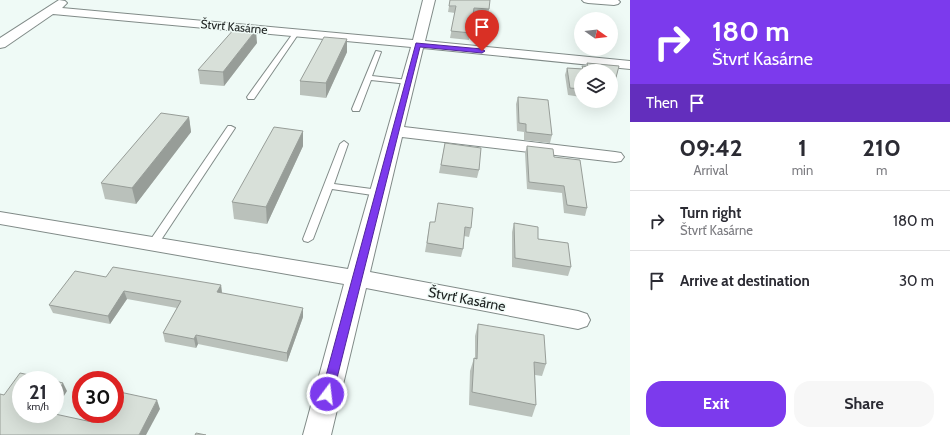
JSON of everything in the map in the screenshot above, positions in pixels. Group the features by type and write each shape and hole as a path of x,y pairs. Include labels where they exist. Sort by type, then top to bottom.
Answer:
{"street":[{"path":"0,44 65,0"},
{"path":"316,435 429,0"},
{"path":"589,0 614,2"},
{"name":"Štvrť Kasárne","path":"50,10 630,65"},
{"path":"395,130 615,157"},
{"name":"Štvrť Kasárne","path":"0,218 356,278 578,320"}],"lane":[{"path":"251,97 296,33"},
{"path":"356,109 378,52"},
{"path":"368,78 408,82"},
{"path":"153,244 230,128"},
{"path":"308,239 344,144"},
{"path":"328,186 379,193"}],"building":[{"path":"450,0 490,0 489,9 474,8 471,33 451,31 456,6 449,6"},
{"path":"235,28 256,30 223,72 198,70"},
{"path":"324,37 347,39 326,83 300,81"},
{"path":"567,68 574,68 574,88 570,88"},
{"path":"518,97 548,100 552,135 526,132 526,124 519,123"},
{"path":"161,113 189,117 132,188 101,183"},
{"path":"274,127 303,131 266,207 232,202"},
{"path":"445,143 481,148 479,170 441,165"},
{"path":"527,146 553,149 554,157 580,160 587,208 567,205 564,186 529,182"},
{"path":"438,203 473,208 471,228 465,227 463,249 427,243 430,222 435,222"},
{"path":"514,223 538,227 538,239 568,243 571,267 515,258"},
{"path":"113,267 221,285 217,292 303,308 287,353 196,335 194,339 163,333 181,301 124,291 108,316 49,305 75,271 106,277"},
{"path":"478,324 544,335 546,364 534,362 536,405 472,392 474,358 477,359"},
{"path":"12,384 12,423 64,423 64,416 72,418 72,423 124,423 124,393 157,400 139,435 0,435 0,394 4,395"},
{"path":"196,433 206,435 195,435"}],"route":[{"path":"327,394 418,44 482,51"}]}
